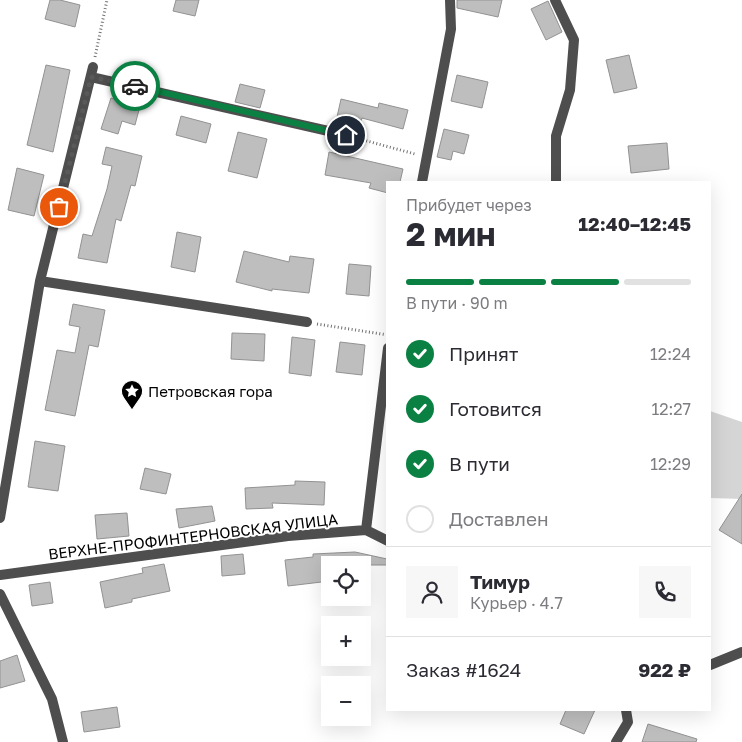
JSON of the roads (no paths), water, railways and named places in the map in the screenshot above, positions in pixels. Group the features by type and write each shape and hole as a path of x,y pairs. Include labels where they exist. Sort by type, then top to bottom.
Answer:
{"street":[{"path":"422,181 450,29 450,0"},
{"path":"555,0 574,40 570,90 556,136 556,181"},
{"path":"0,518 40,282 92,72 346,135"},
{"path":"40,282 307,322"},
{"path":"386,365 366,530 386,540"},
{"name":"ВЕРХНЕ-ПРОФИНТЕРНОВСКАЯ УЛИЦА","path":"0,575 288,536 366,530"},
{"path":"0,594 52,698 64,742"},
{"path":"711,665 742,652"},
{"path":"616,742 628,722 626,711"}],"place":[{"name":"Петровская гора","path":"132,410"}]}
